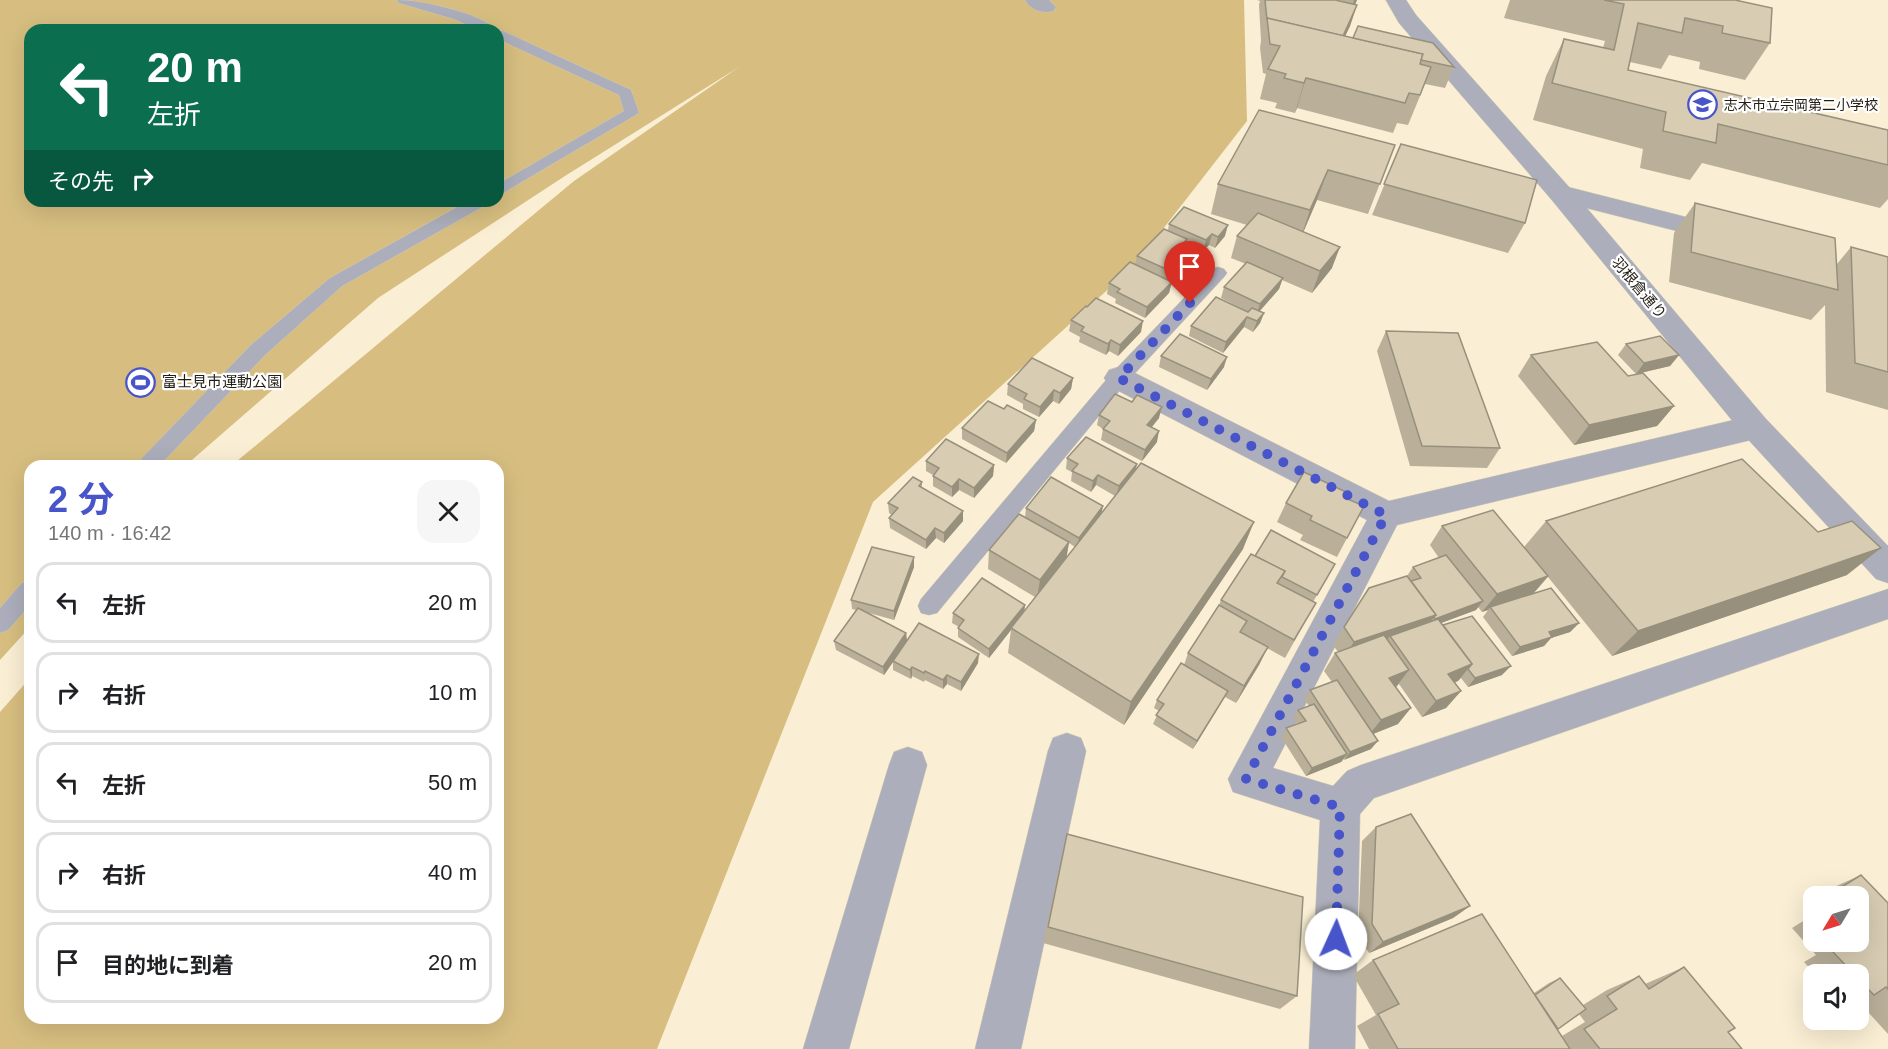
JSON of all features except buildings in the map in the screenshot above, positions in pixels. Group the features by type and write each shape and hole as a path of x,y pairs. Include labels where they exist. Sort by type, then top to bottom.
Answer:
{"street":[{"name":"羽根倉通り","path":"1396,0 1407,18 1560,194 1755,427 1888,569"},
{"path":"1560,194 1752,242"},
{"path":"1119,378 1386,515 1755,427"},
{"path":"1340,807 1246,779 1386,515"},
{"path":"1332,1049 1340,807 1361,784 1888,604"},
{"path":"998,1049 1067,751"},
{"path":"826,1049 908,765"}],"lane":[{"path":"404,0 459,16 477,24"},
{"path":"504,37 626,93 632,113 504,188"},
{"path":"153,460 258,350 336,282 469,207"},
{"path":"929,606 1119,378 1218,273"},
{"path":"0,623 24,597"}],"shaded area":[{"path":"0,0 1244,0 1247,121 1135,265 873,502 657,1049 0,1049 0,712 24,685 24,1024 504,1024 504,460 238,460 574,181 739,67 565,176 378,298 192,460 24,460 24,634 0,660"}],"place":[{"name":"志木市立宗岡第二小学校","path":"1703,105"},
{"name":"富士見市運動公園","path":"141,382"}],"route":[{"path":"1190,303 1119,378 1386,515 1246,779 1340,807 1336,939"}]}
